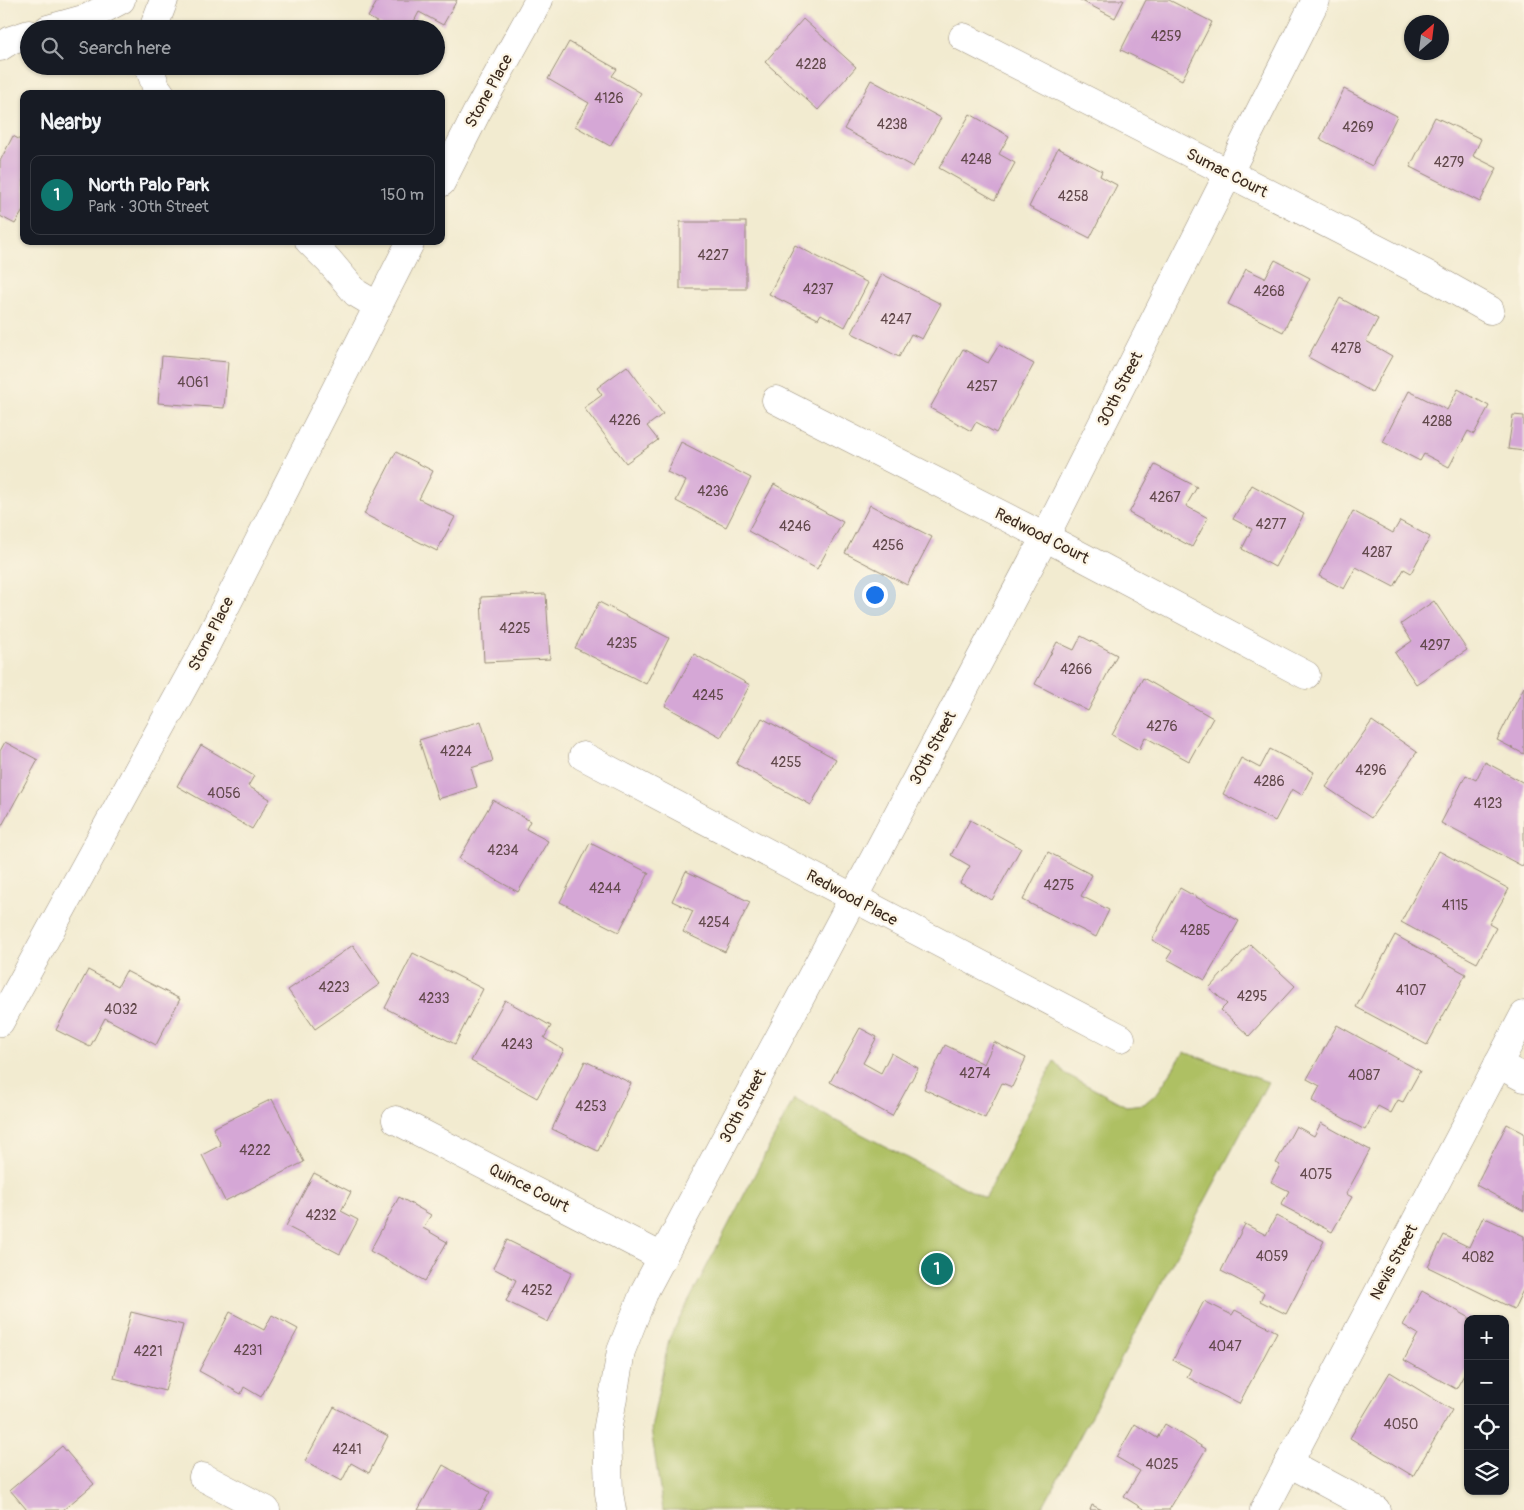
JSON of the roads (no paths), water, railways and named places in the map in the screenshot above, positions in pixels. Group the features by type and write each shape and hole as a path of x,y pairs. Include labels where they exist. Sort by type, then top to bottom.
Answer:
{"street":[{"path":"80,20 121,0"},
{"path":"156,20 164,0"},
{"name":"Stone Place","path":"445,175 477,112 539,0"},
{"name":"30th Street","path":"612,1510 609,1493 608,1432 621,1351 645,1290 1045,537 1230,174 1316,0"},
{"path":"0,47 20,37"},
{"name":"Sumac Court","path":"963,37 1415,269 1490,310"},
{"path":"152,75 158,90"},
{"path":"313,245 330,261 356,292 378,306"},
{"name":"Stone Place","path":"0,1022 202,653 410,245"},
{"name":"Redwood Court","path":"776,400 1045,537 1306,675"},
{"name":"Redwood Place","path":"583,756 1122,1038"},
{"name":"Nevis Street","path":"1264,1510 1524,1014"},
{"path":"1498,1064 1524,1078"},
{"name":"Quince Court","path":"396,1120 662,1257"},
{"path":"1289,1463 1331,1500 1376,1510"},
{"path":"203,1477 266,1510"}],"place":[{"name":"North Palo Park","path":"937,1269"}]}
